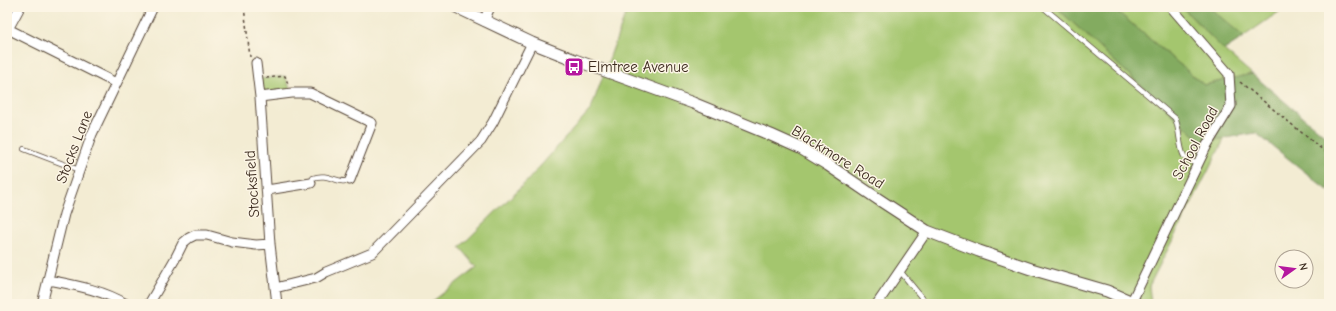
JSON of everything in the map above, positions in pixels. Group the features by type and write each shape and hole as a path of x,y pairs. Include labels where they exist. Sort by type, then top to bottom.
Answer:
{"street":[{"path":"20,7 8,30 116,84"},
{"name":"Stocks Lane","path":"42,304 64,214 92,134 153,7"},
{"name":"Blackmore Road","path":"456,7 532,43 574,60 693,103 800,148 927,231 1031,269 1107,291 1134,303"},
{"path":"484,21 490,7"},
{"path":"1170,7 1229,74"},
{"path":"275,288 316,278 326,272 372,253 481,141 493,122 532,43"},
{"name":"Stocksfield","path":"256,63 276,304"},
{"name":"School Road","path":"1134,303 1198,164 1231,106 1229,74"},
{"path":"260,97 292,93 310,93 372,123 350,180"},
{"path":"266,190 311,183"},
{"path":"877,304 927,231"},
{"path":"149,304 183,243 195,235 207,235 232,242 270,244"},
{"path":"48,280 78,286 103,294 126,304"}],"lane":[{"path":"1043,7 1175,118 1178,125 1183,155 1188,160 1198,164"},
{"path":"24,149 79,170"},
{"path":"311,183 313,178 322,175 344,182 350,180"},
{"path":"900,271 927,304"}],"path":[{"path":"244,7 251,61 256,63"},
{"path":"1229,74 1329,155"},
{"path":"258,78 285,76 292,93"}],"green space":[{"path":"628,7 1056,7 1202,142 1225,138 1149,286 1151,303 1153,304 429,304 477,267 460,247 528,180 591,109"},
{"path":"1056,7 1112,7 1204,85 1252,74 1329,139 1329,191 1256,133 1202,142"},
{"path":"1112,7 1182,7 1213,39 1185,7 1286,7 1224,50 1252,74 1204,85"},
{"path":"1182,7 1209,7 1244,37 1224,50"},
{"path":"285,76 292,93 260,97 258,79"}],"place":[{"name":"Elmtree Avenue","path":"574,67"}]}
